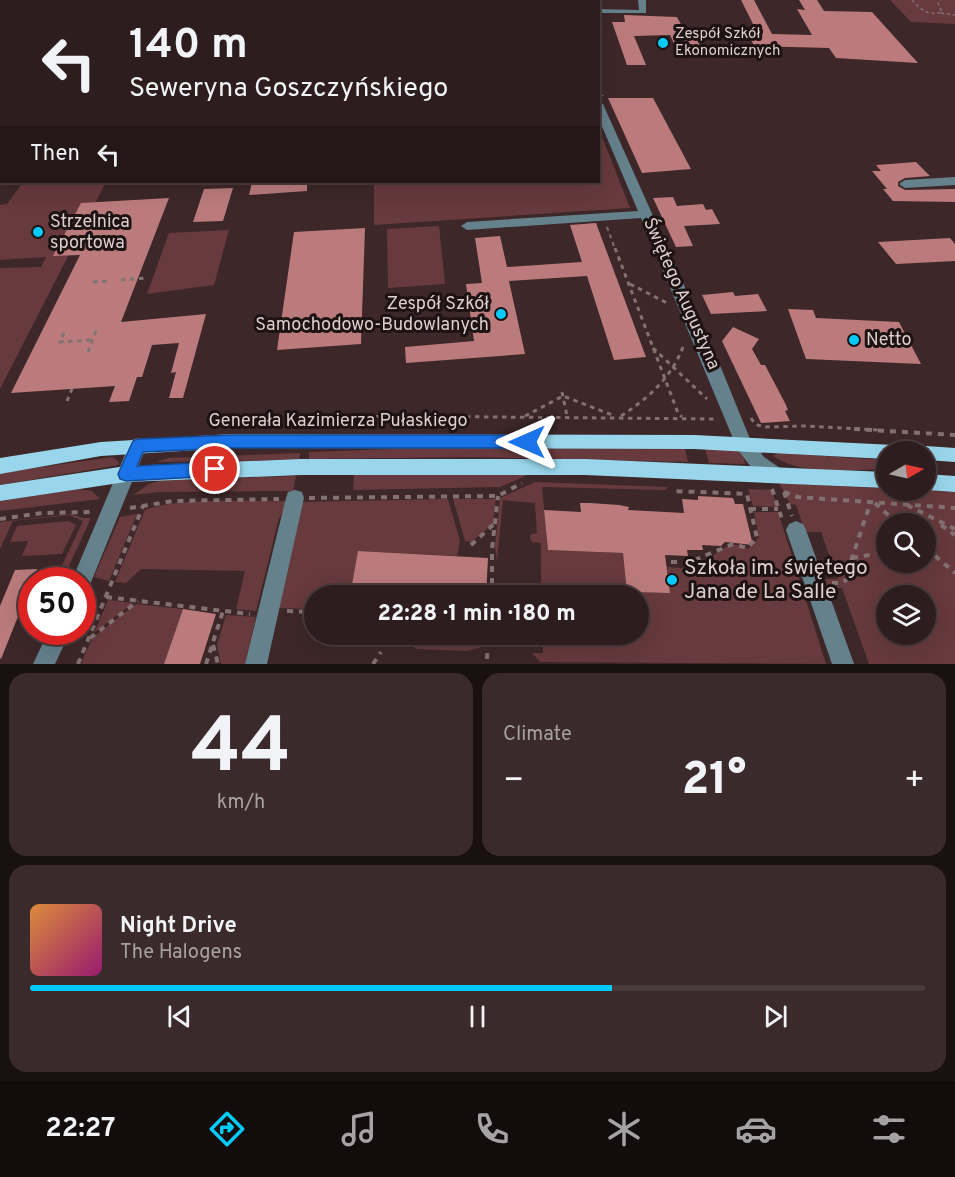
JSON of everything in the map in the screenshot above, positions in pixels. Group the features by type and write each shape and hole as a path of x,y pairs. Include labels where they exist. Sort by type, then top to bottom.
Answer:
{"main road":[{"name":"Generała Kazimierza Pułaskiego","path":"0,466 138,445 253,441 743,443 876,451"},
{"path":"936,454 955,455"},
{"path":"0,493 126,474 301,467 505,466 876,479"},
{"path":"936,483 955,484"}],"street":[{"path":"600,11 640,12 643,11 642,0"},
{"name":"Świętego Augustyna","path":"600,109 714,370 743,443 758,462 774,474"},
{"path":"905,184 955,181"},
{"path":"467,226 646,214"},
{"path":"87,567 138,445"},
{"path":"255,664 295,498"},
{"path":"796,530 843,664"},
{"path":"44,664 53,645"}],"path":[{"path":"912,0 923,12 932,15 941,13 955,15"},
{"path":"941,0 938,3 942,10 941,13"},
{"path":"603,217 678,413 682,417"},
{"path":"118,226 134,225"},
{"path":"121,280 145,278"},
{"path":"93,282 110,280"},
{"path":"628,284 670,304"},
{"path":"88,352 96,331"},
{"path":"64,333 60,342 92,340"},
{"path":"619,417 665,380 682,355 685,341"},
{"path":"652,347 715,407"},
{"path":"67,401 72,389"},
{"path":"562,394 619,417"},
{"path":"562,394 567,417"},
{"path":"523,417 562,394"},
{"path":"343,422 365,417 719,419"},
{"path":"688,418 690,427"},
{"path":"751,419 763,428 806,426 955,435"},
{"path":"124,508 172,501 498,496 507,490"},
{"path":"670,562 689,563 732,542 740,543 747,548 757,538 747,494 673,491"},
{"path":"796,530 784,492 798,497 955,508"},
{"path":"492,585 498,496"},
{"path":"872,502 885,513"},
{"path":"816,583 841,584 848,579 852,558 872,502"},
{"path":"906,504 937,522 955,536"},
{"path":"96,620 143,506"},
{"path":"750,509 778,509"},
{"path":"0,519 42,513 100,511"},
{"path":"937,522 955,529"},
{"path":"471,545 495,524"},
{"path":"852,558 876,554"},
{"path":"936,557 955,573"},
{"path":"106,597 223,611 304,612"},
{"path":"96,633 138,601"},
{"path":"206,664 223,611"},
{"path":"212,643 218,664"},
{"path":"78,664 86,645"},
{"path":"487,659 488,645"},
{"path":"373,664 381,652"}],"shaded area":[{"path":"890,0 955,0 955,24 911,22"},
{"path":"600,132 630,208 374,225 374,183 600,183"},
{"path":"22,183 105,183 0,389 0,268 41,267 46,257 0,260 0,205 7,204"},
{"path":"439,226 445,284 388,288 387,229"},
{"path":"229,230 214,285 147,294 169,233"},
{"path":"391,449 685,449 688,462 473,457 309,459 309,452"},
{"path":"705,449 739,450 743,454 745,464 709,463"},
{"path":"300,453 299,460 156,462 168,458"},
{"path":"778,453 876,459 876,469 812,469 784,462 773,456"},
{"path":"112,457 118,461 119,465 0,485 0,473"},
{"path":"530,474 500,487 353,490 354,475"},
{"path":"296,476 293,491 159,492 133,495 149,484 162,480"},
{"path":"535,482 668,487 665,490 542,487 548,550 623,553 627,585 541,585 541,543 532,542 530,538 531,534 537,533 535,503 503,500 497,561 495,546 500,498"},
{"path":"779,483 876,488 876,501 936,501 936,491 955,492 955,664 869,664 842,588 827,588 824,579 838,579 821,532 805,532 796,505 790,504"},
{"path":"79,489 92,491 100,499 0,511 0,501"},
{"path":"748,489 772,490 777,507 753,506"},
{"path":"448,499 460,541 457,556 359,551 352,585 304,585 304,609 276,608 299,502"},
{"path":"453,499 496,499 493,524 471,542 465,541"},
{"path":"290,501 279,518 256,611 236,609 245,571 141,569 126,583 115,582 145,510 176,503"},
{"path":"754,512 778,512 826,664 540,662 532,653 543,653 543,645 649,645 649,592 670,593 667,567 692,568 732,545 740,545 748,549 759,537"},
{"path":"70,514 91,518 69,567 61,567 83,521 69,515 13,521 0,549 0,522"},
{"path":"137,514 109,581 96,578 96,572 120,517"},
{"path":"68,521 76,525 62,554 22,556 28,541 10,542 17,526"},
{"path":"108,600 133,603 96,631"},
{"path":"136,604 183,609 164,664 81,664 89,645 96,645 96,635"},
{"path":"226,615 256,617 245,664 221,664 217,645"},
{"path":"412,645 482,645 467,651 416,649"}],"building":[{"path":"741,0 754,0 772,34 812,35 797,9 805,10 799,0 817,0 824,11 872,12 918,63 836,58 829,48 754,46 748,33 758,34"},
{"path":"624,15 677,17 684,30 695,30 705,49 677,50 670,35 634,36 646,65 627,65 612,22 625,22"},
{"path":"608,98 653,98 691,169 642,173"},
{"path":"916,162 930,176 905,178 898,182 898,186 905,190 955,189 955,202 893,201 883,189 887,189 872,171 881,171 876,165"},
{"path":"252,183 307,183 307,191 249,195"},
{"path":"233,188 223,221 193,222 204,189"},
{"path":"673,197 677,206 703,204 706,210 712,209 720,224 684,226 693,246 676,247 653,198"},
{"path":"169,198 121,322 206,314 183,398 169,398 176,372 171,373 179,343 152,345 142,377 137,377 129,401 109,402 115,386 11,393 80,255 53,256 81,203"},
{"path":"596,223 646,357 614,360 587,276 509,281 525,354 406,363 405,347 474,341 466,284 482,283 475,238 500,236 507,267 582,262 570,225"},
{"path":"365,228 361,344 277,350 294,232"},
{"path":"950,238 955,244 955,261 896,264 878,242"},
{"path":"733,292 735,296 758,294 767,311 711,314 702,295"},
{"name":"Netto","path":"788,309 813,310 816,318 899,322 921,364 806,359"},
{"path":"733,327 759,339 752,349 761,365 765,365 785,403 788,410 785,411 790,421 761,423 722,341"},
{"path":"698,496 733,498 735,504 743,504 753,545 725,542 721,546 702,545 703,550 687,550 688,556 665,555 670,593 649,593 649,585 626,585 623,553 548,550 544,510 581,512 580,503 590,503 619,505 629,507 628,510 684,513 682,499 698,500"},
{"path":"358,551 488,558 487,585 352,585"},
{"path":"15,570 18,570 18,616 1,659 0,606"},
{"path":"183,609 216,614 200,664 164,664"}],"place":[{"name":"Zespół Szkół Ekonomicznych","path":"663,43"},
{"name":"Strzelnica sportowa","path":"38,232"},
{"name":"Zespół Szkół Samochodowo-Budowlanych","path":"501,314"},
{"name":"Netto","path":"854,340"},
{"name":"Szkoła im. świętego Jana de La Salle","path":"672,580"}],"route":[{"path":"215,469 126,474 138,445 231,441 527,442"}]}
